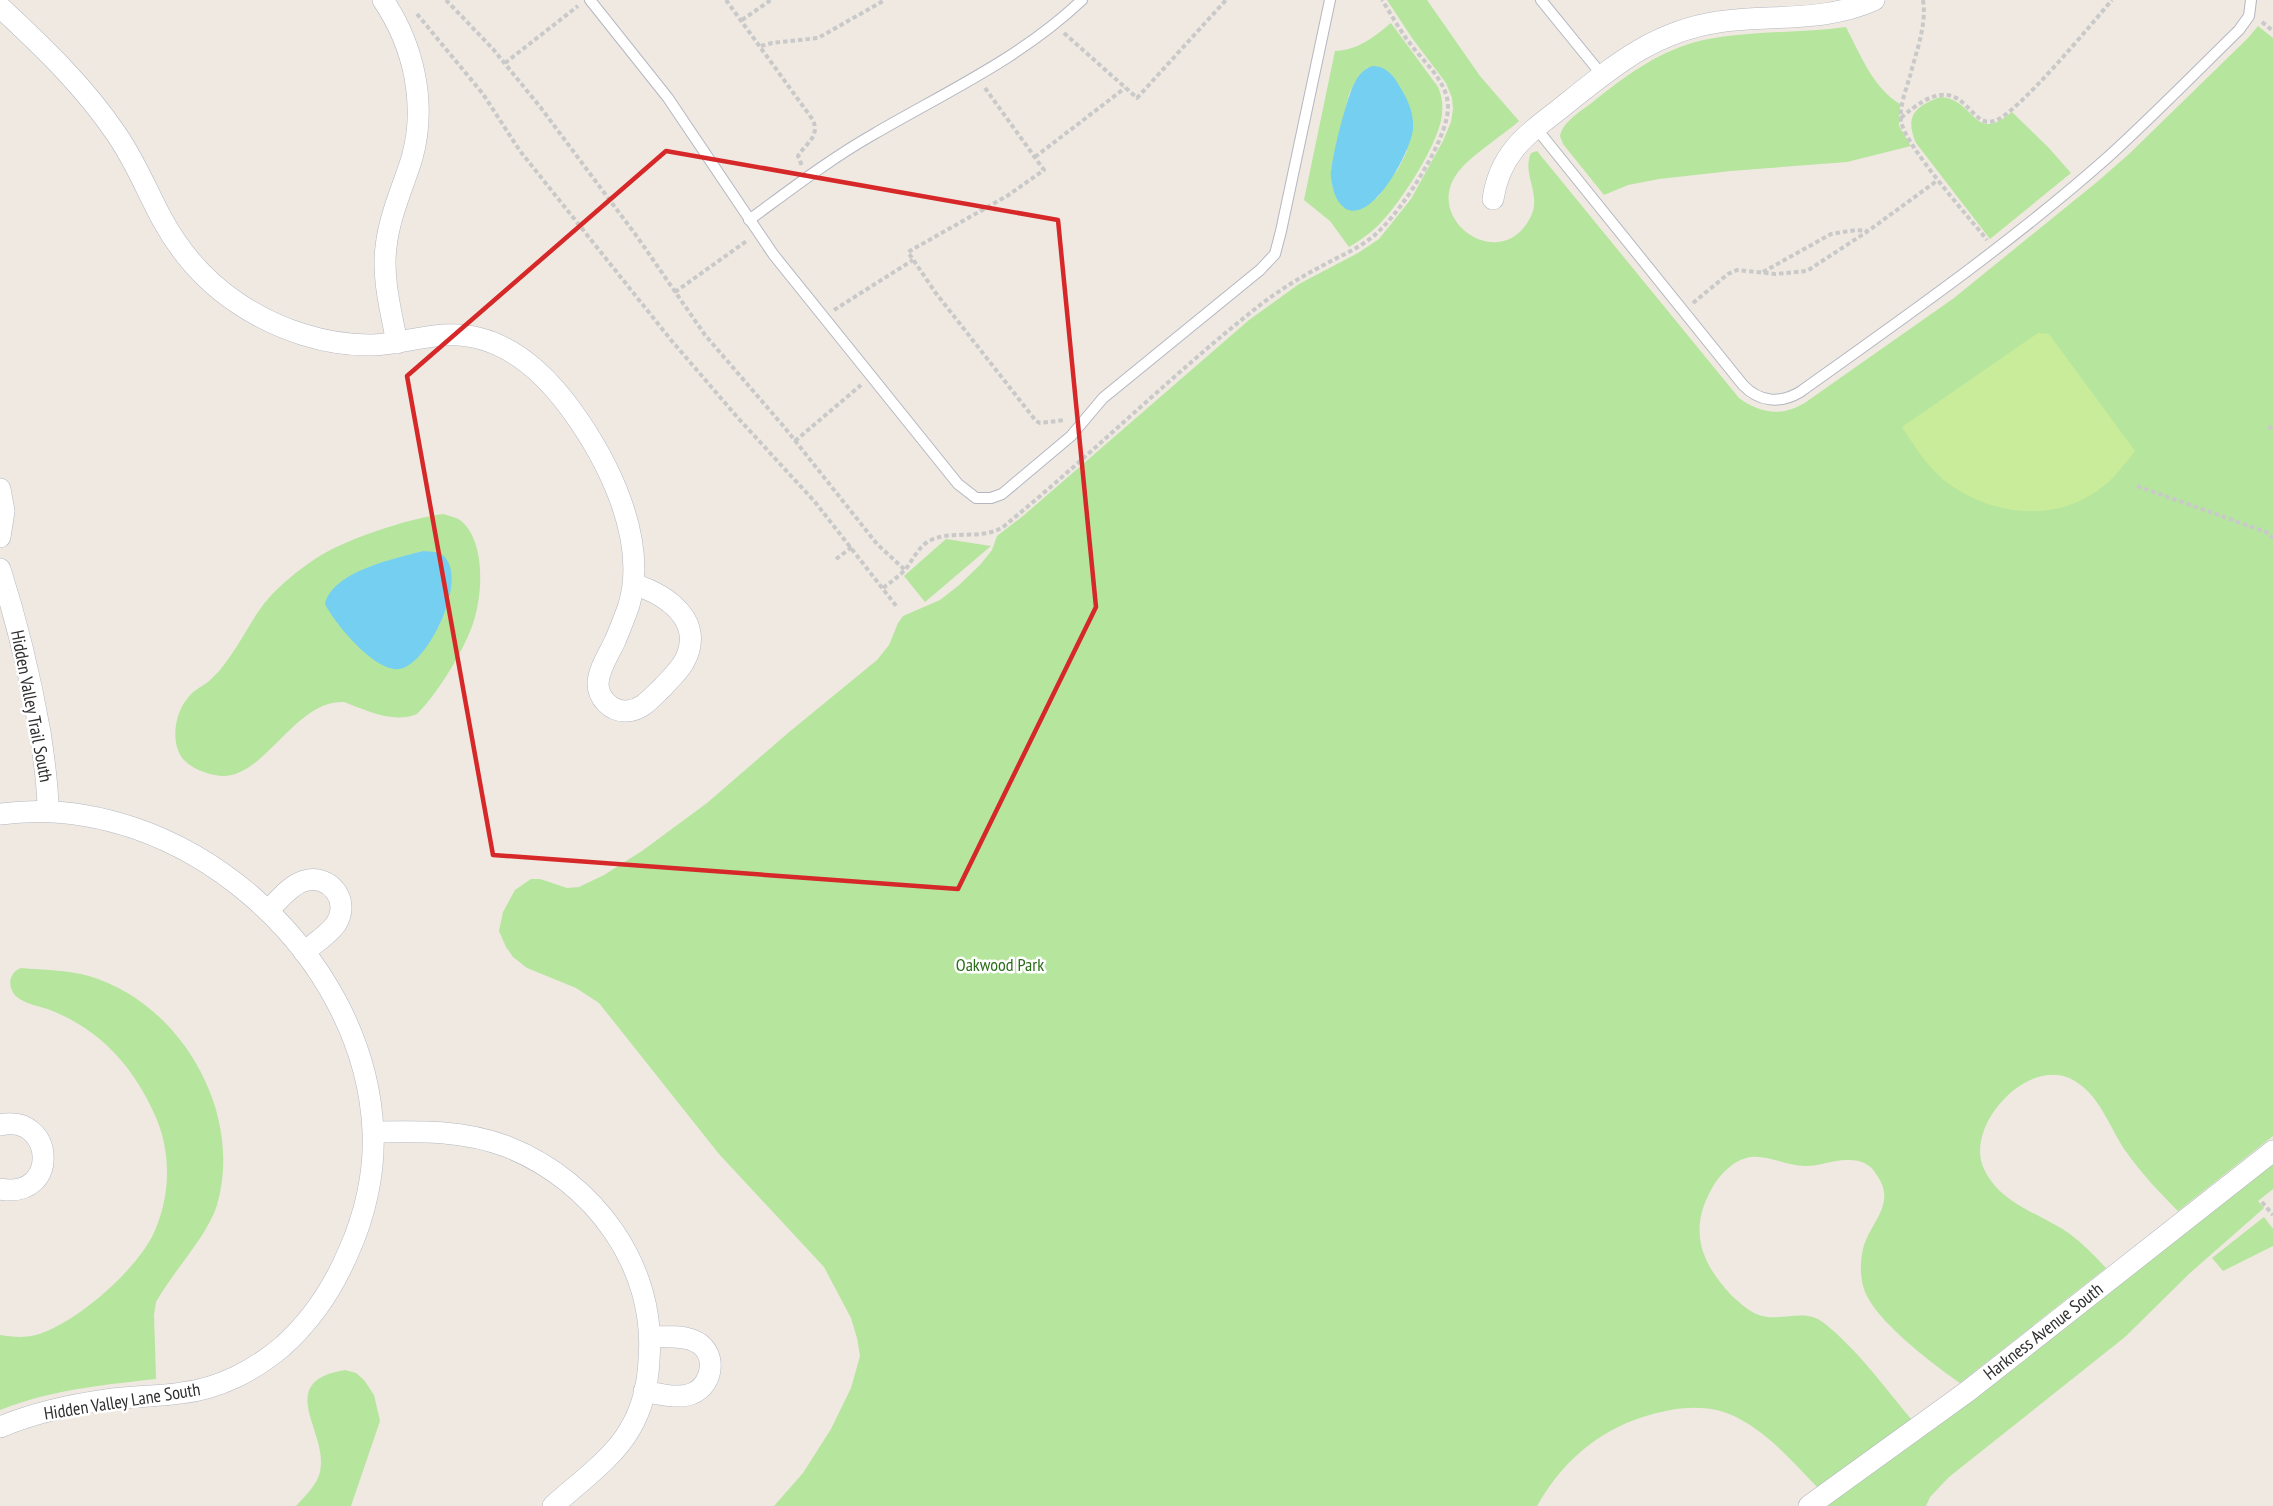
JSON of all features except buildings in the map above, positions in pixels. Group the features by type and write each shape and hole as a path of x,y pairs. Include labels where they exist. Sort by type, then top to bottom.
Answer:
{"street":[{"path":"383,0 397,24 410,56 418,105 414,150 386,248 385,274 397,343"},
{"path":"1493,199 1499,175 1508,156 1519,142 1602,75 1642,47 1667,35 1696,26 1731,21 1832,14 1874,0"},
{"path":"0,7 48,51 84,91 128,151 170,232 194,265 214,286 258,315 305,335 357,345 397,343 443,335 476,337 495,342 514,352 545,379 566,402 614,483 625,515 632,549 633,584 623,621 602,668 598,685 606,703 625,711 641,707 677,672 685,660 690,640 687,624 674,605 658,593 633,584"},
{"path":"0,489 4,511 0,537"},
{"name":"Hidden Valley Trail South","path":"0,569 23,648 30,682 42,746 48,810"},
{"name":"Hidden Valley Trail South","path":"0,814 48,810 108,820 168,842 193,855 230,879 268,911 304,952 330,990 358,1053 367,1084 374,1132"},
{"path":"268,911 290,889 305,881 326,882 337,892 342,905 336,924 304,952"},
{"path":"0,1125 14,1124 31,1131 41,1144 45,1157 40,1173 30,1184 15,1190 0,1189"},
{"path":"374,1132 434,1131 476,1137 523,1154 562,1176 598,1210 621,1243 638,1277 644,1296 650,1337 649,1364 644,1391 633,1423 623,1439 553,1506"},
{"name":"Hidden Valley Lane South","path":"0,1427 39,1413 90,1402 201,1390 231,1379 270,1356 311,1317 344,1263 358,1229 366,1199 374,1132"},
{"name":"Harkness Avenue South","path":"1809,1506 1959,1398 2273,1151"},
{"path":"644,1391 675,1396 691,1394 706,1382 711,1367 706,1352 694,1340 650,1337"}],"lane":[{"path":"749,220 809,176 872,135 1019,52 1082,0"},
{"path":"593,1 668,98 758,233 824,318 958,484 976,498 987,499 1002,494 1066,440 1102,398 1260,270 1275,254 1330,0"},
{"path":"1541,0 1602,75"},
{"path":"1536,128 1747,389 1762,398 1780,400 1793,396 1947,288 2089,173 2139,128 2245,24 2250,12 2251,0"}],"path":[{"path":"446,0 505,63 610,201 711,342 795,441 877,544 904,570"},
{"path":"726,0 815,124 814,137 798,156 809,176"},
{"path":"742,20 771,0"},
{"path":"760,46 818,39 885,0"},
{"path":"1055,24 1137,98 1226,0"},
{"path":"1923,0 1924,20 1901,118 1907,136 1938,180 1995,249"},
{"path":"1901,118 1925,100 1944,94 1961,100 1982,120 1995,121 2010,111 2044,76 2112,0"},
{"path":"505,63 593,1"},
{"path":"412,9 483,94 520,151 678,348 815,502 897,607"},
{"path":"978,77 1044,170 1006,196 908,252 1036,421 1040,423 1062,420 1078,428"},
{"path":"1035,157 1125,88"},
{"path":"1683,311 1732,272 1743,270 1763,273 1808,271 1938,180"},
{"path":"1763,273 1831,234 1856,230 1868,231"},
{"path":"675,292 758,233"},
{"path":"824,318 862,291 913,260"},
{"path":"795,441 871,377"},
{"path":"2137,486 2266,532 2273,538"},
{"path":"836,559 852,547"},
{"path":"2262,1202 2273,1215"}],"highlighted area":[{"path":"666,151 1058,220 1096,607 958,889 493,855 407,376"}],"green space":[{"name":"Oakwood Park","path":"1387,0 1427,0 1480,76 1519,121 1477,154 1456,175 1449,192 1450,209 1458,223 1470,235 1485,241 1501,242 1516,235 1529,220 1533,211 1534,194 1529,161 1531,153 1537,151 1739,398 1772,412 1789,410 1806,402 1954,298 2129,154 2258,26 2273,38 2273,1136 2178,1211 2133,1161 2103,1111 2080,1084 2069,1078 2052,1075 2034,1078 2017,1087 2002,1101 1983,1134 1980,1152 1984,1169 1991,1181 2011,1200 2070,1234 2106,1268 1960,1383 1921,1354 1892,1328 1870,1301 1864,1289 1861,1269 1863,1249 1880,1212 1884,1194 1882,1185 1871,1168 1865,1163 1853,1160 1805,1166 1758,1157 1745,1158 1733,1164 1714,1184 1700,1220 1702,1247 1713,1272 1732,1296 1758,1315 1809,1316 1824,1323 1859,1357 1912,1420 1817,1487 1760,1432 1729,1414 1711,1409 1693,1408 1675,1409 1645,1416 1608,1432 1576,1456 1561,1471 1537,1506 774,1506 803,1473 831,1429 851,1388 860,1356 851,1318 824,1267 719,1154 599,1003 576,988 527,968 513,957 499,931 503,912 515,890 531,879 540,879 567,888 579,887 604,875 642,851 707,803 877,660 889,645 903,616 940,600 958,586 992,550 997,536 1249,320 1299,284 1358,253 1379,239 1411,199 1443,141 1451,122 1453,109 1452,98 1446,83"},
{"path":"1391,23 1438,87 1442,100 1442,114 1425,159 1404,194 1382,222 1349,247 1330,221 1304,200 1335,51 1351,48 1372,38","holes":["1368,67 1407,151 1398,169 1377,198 1343,207 1333,189 1331,169 1349,94 1355,82"]},
{"path":"1846,27 1875,80 1900,104 1899,126 1911,146 1847,162 1659,179 1628,185 1604,195 1563,144 1560,136 1565,125 1574,116 1640,67 1665,53 1692,43 1729,36"},
{"path":"1941,97 1961,105 1982,123 1989,124 1999,121 2012,112 2071,173 1990,239 1916,143 1911,126 1915,113 1925,104"},
{"path":"2038,333 2049,334 2135,451 2108,483 2078,501 2059,508 2020,511 1981,501 1945,481 1927,462 1902,427"},
{"path":"443,514 454,517 469,530 479,556 480,587 475,617 461,650 448,674 417,714 408,717 389,717 344,702 326,705 309,714 248,768 232,775 206,773 183,759 175,737 179,712 183,705 191,694 222,668 264,604 291,576 307,564 343,544 395,525","holes":["423,551 450,597 438,628 348,578 384,562"]},
{"path":"946,539 991,546 925,602 904,576"},
{"path":"21,968 64,971 89,976 122,990 152,1010 177,1036 198,1066 213,1099 221,1134 223,1170 217,1205 206,1229 156,1302 154,1315 156,1379 57,1393 0,1410 0,1335 27,1337 52,1329 88,1307 122,1276 137,1260 156,1228 164,1200 167,1170 160,1127 137,1081 114,1053 87,1029 55,1012 18,998 11,986 11,979 14,972"},
{"path":"2273,1163 2273,1189 2258,1201 2264,1208 2190,1273 2125,1337 1949,1477 1930,1497 1926,1506 1826,1506 1956,1413"},
{"path":"2264,1217 2273,1229 2273,1246 2223,1271 2212,1258"},
{"path":"345,1370 356,1373 364,1380 374,1395 380,1421 351,1506 296,1506 313,1486 320,1472 321,1457 309,1411 308,1397 312,1386 323,1376"}],"water":[{"path":"1373,66 1386,70 1398,83 1410,107 1413,129 1398,168 1379,196 1368,206 1357,210 1346,209 1337,199 1332,186 1333,158 1343,115 1354,84 1362,73"},
{"path":"423,551 441,554 449,565 452,580 449,598 433,637 422,653 410,664 399,669 389,668 368,655 346,634 325,604 330,593 352,575 366,568"}]}
